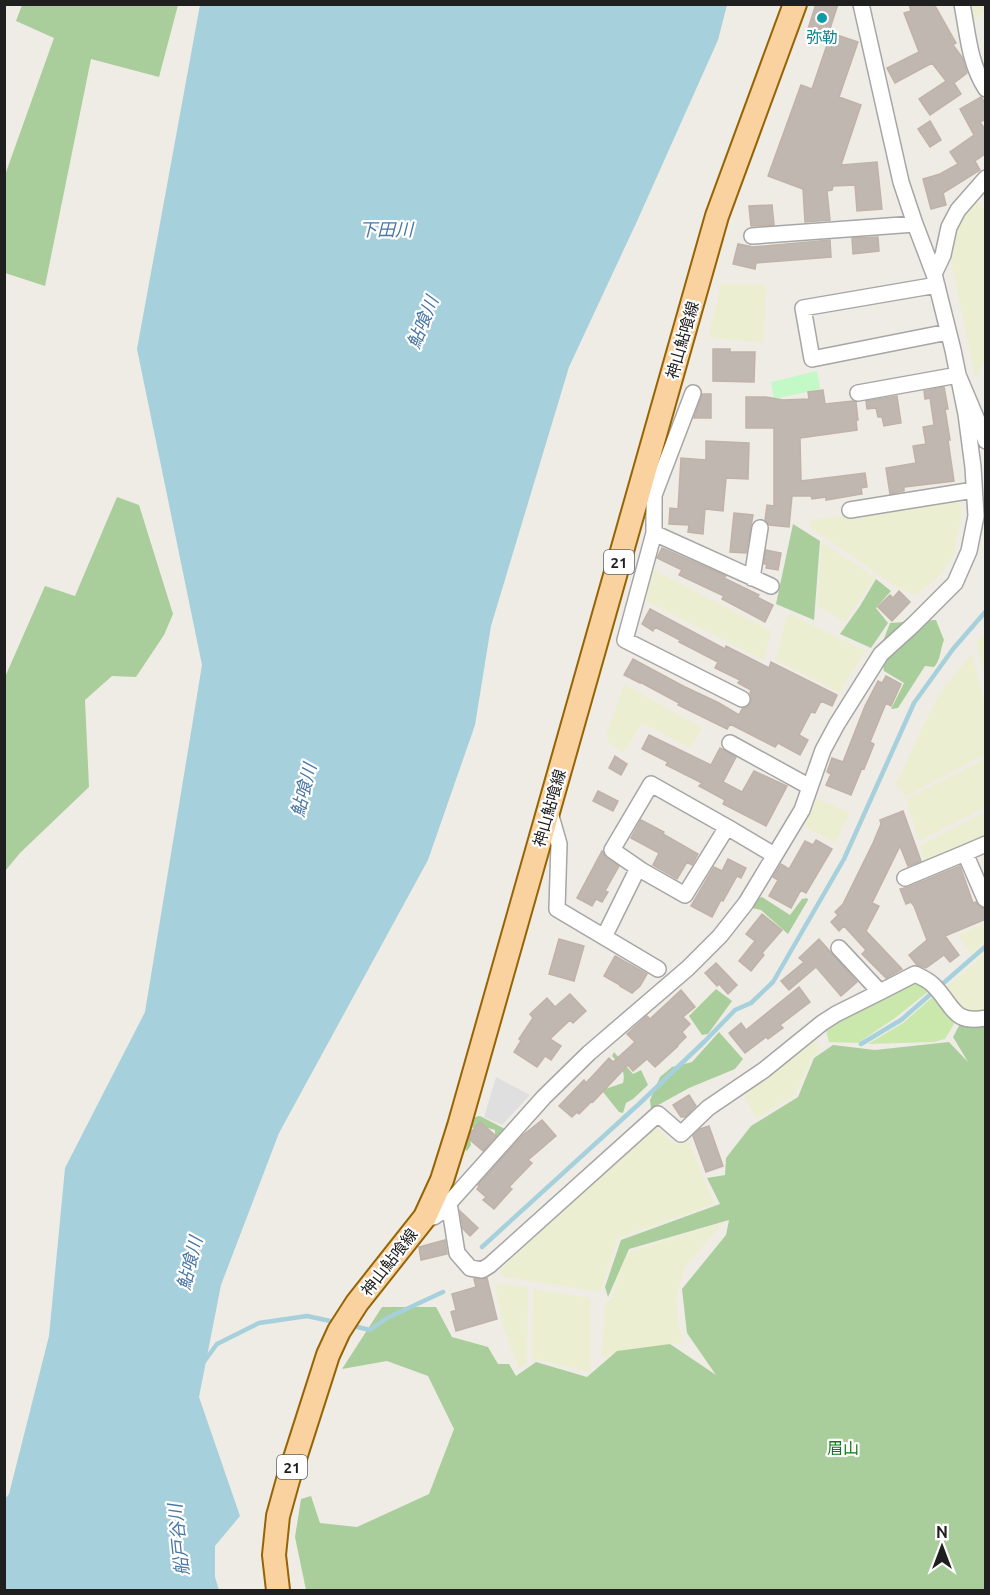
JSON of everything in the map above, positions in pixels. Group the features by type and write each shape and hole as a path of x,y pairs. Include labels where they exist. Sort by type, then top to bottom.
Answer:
{"main road":[{"name":"神山鮎喰線","path":"279,1590 274,1555 278,1516 331,1347 357,1303 425,1217 442,1180 549,809 647,492 717,216 795,4"}],"street":[{"path":"425,1217 434,1217 441,1212 544,1097 589,1053 688,968 720,936 746,903 802,810 823,750 881,654 955,583 969,551 976,516 966,414 935,279 901,182 861,4"},
{"path":"962,4 971,57 977,76 986,89"},
{"path":"935,279 944,255 949,227 958,210 986,178"},
{"path":"752,236 915,224"},
{"path":"935,279 803,309 812,359 948,332"},
{"path":"858,393 958,375"},
{"path":"958,375 986,441"},
{"path":"693,393 647,492 654,533 625,640 742,699"},
{"path":"850,510 974,490"},
{"path":"752,578 760,528"},
{"path":"654,533 771,586"},
{"path":"730,743 810,787"},
{"path":"727,827 685,895 612,850 651,784 727,827 774,855"},
{"path":"549,809 559,844 557,909 658,969"},
{"path":"905,878 986,844"},
{"path":"965,853 985,899"},
{"path":"604,936 638,868"},
{"path":"839,948 880,992"},
{"path":"449,1203 458,1253 470,1268 482,1270 658,1114 681,1134 708,1108 764,1070 822,1023 915,974 933,985 956,1014 964,1019 986,1018"}],"green space":[{"path":"22,5 178,5 159,77 91,59 45,286 5,273 5,175 54,38 16,21"},
{"path":"969,5 985,5 985,11 973,22"},
{"path":"975,199 986,212 985,358 976,380 951,262 954,232"},
{"path":"721,284 766,285 764,343 708,337"},
{"path":"817,371 820,389 774,399 771,382"},
{"path":"117,497 139,505 173,614 164,635 136,677 112,676 85,700 89,787 20,853 5,871 5,677 45,586 75,596"},
{"path":"960,500 961,517 954,554 945,569 932,583 915,595 896,587 809,526 812,520"},
{"path":"793,524 820,541 814,620 776,604"},
{"path":"822,543 875,577 845,622 817,606"},
{"path":"652,569 771,631 764,660 644,600"},
{"path":"876,579 891,591 876,608 888,623 871,648 840,634"},
{"path":"788,613 866,651 839,692 775,660"},
{"path":"936,620 944,640 938,661 934,667 925,666 898,708 891,709 904,683 884,671 880,649 890,623"},
{"path":"985,633 985,678 976,643"},
{"path":"972,653 985,708 985,754 905,797 896,784 921,730 940,693"},
{"path":"624,684 702,728 690,748 642,723 624,752 609,743 606,735"},
{"path":"985,759 985,807 919,841 906,799"},
{"path":"817,798 850,813 835,843 804,826"},
{"path":"985,812 985,838 926,865 919,846"},
{"path":"762,897 790,915 802,899 807,898 808,900 788,934 761,910 752,908 758,898"},
{"path":"982,924 985,941 971,955 959,935"},
{"path":"985,951 985,1013 969,1016 942,990 975,963"},
{"path":"917,982 930,990 895,1018 858,1043 829,1042 825,1027 904,985"},
{"path":"716,989 732,1001 708,1034 702,1035 689,1016"},
{"path":"935,995 957,1019 945,1039 934,1042 868,1044 903,1023"},
{"name":"眉山","path":"985,1019 985,1590 306,1590 295,1537 301,1499 311,1496 320,1523 357,1527 429,1494 454,1429 428,1376 387,1361 342,1369 382,1307 436,1307 452,1337 488,1347 498,1364 509,1364 516,1376 536,1362 587,1377 617,1351 670,1344 716,1375 687,1333 682,1289 726,1235 729,1220 629,1249 608,1297 605,1287 621,1240 720,1204 707,1178 725,1175 726,1158 751,1126 798,1097 814,1058 833,1045 875,1050 949,1042 968,1062 953,1037 960,1024"},
{"path":"719,1032 743,1059 735,1069 689,1088 651,1109 650,1100 660,1077 672,1067 692,1062"},
{"path":"814,1036 819,1051 811,1059 795,1095 756,1119 743,1092"},
{"path":"614,1052 633,1074 641,1070 648,1085 626,1103 623,1113 619,1112 603,1092 587,1080 592,1078 605,1089 623,1083 623,1071 612,1056"},
{"path":"480,1116 507,1130 499,1140 495,1140 495,1130 481,1126 472,1128 471,1145 467,1151 461,1145 471,1118"},
{"path":"655,1125 675,1145 687,1137 714,1204 618,1238 600,1292 501,1276 501,1269"},
{"path":"724,1222 685,1267 676,1295 678,1324 684,1342 602,1356 605,1302 612,1299 622,1263 630,1252"},
{"path":"495,1283 528,1287 527,1362 519,1369 503,1326"},
{"path":"533,1289 590,1298 590,1372 532,1358"}],"shaded area":[{"path":"496,1077 530,1095 502,1125 484,1117"}],"water":[{"name":"下田川","path":"200,5 727,5 718,40 569,367 491,626 475,725 428,860 279,1133 221,1285 199,1397 240,1516 215,1546 215,1577 219,1590 5,1590 5,1499 9,1494 49,1336 65,1168 145,1012 202,665 137,349"}],"building":[{"name":"弥勒","path":"816,4 838,4 827,38 807,32"},
{"path":"909,4 934,4 956,43 953,45 962,57 967,73 954,83 961,94 930,115 919,99 946,81 932,63 895,83 887,68 919,52 904,13 911,11"},
{"path":"831,33 858,42 839,97 861,105 841,165 877,162 882,209 857,211 855,185 833,186 832,190 827,191 830,220 805,222 803,189 768,176 801,85 812,89"},
{"path":"981,97 986,104 986,119 980,122 984,128 986,127 986,156 985,154 975,161 980,170 943,193 946,205 931,209 923,179 940,174 958,164 950,152 974,135 960,109"},
{"path":"930,121 941,140 930,147 918,129"},
{"path":"772,205 774,225 751,226 749,206"},
{"path":"878,237 879,251 853,254 852,238"},
{"path":"830,240 831,257 756,263 755,269 733,264 738,244 753,247"},
{"path":"713,349 755,352 754,382 713,381"},
{"path":"944,387 954,481 904,487 904,491 890,494 886,468 916,463 913,446 926,444 923,427 934,425 930,398 925,399 924,391"},
{"path":"823,390 825,404 856,402 857,430 800,438 801,481 865,473 867,487 861,488 862,494 826,500 826,497 812,499 811,496 792,496 789,527 769,525 765,520 767,505 774,506 774,428 746,428 746,397 783,400 809,399 808,392"},
{"path":"702,394 711,394 711,418 694,418"},
{"path":"897,396 901,423 884,426 882,417 878,417 876,408 867,409 866,401"},
{"path":"706,441 749,443 748,479 726,478 723,511 705,509 703,534 688,532 689,525 669,524 670,508 678,509 681,458 706,460"},
{"path":"734,513 753,515 746,553 730,552"},
{"path":"662,548 726,576 724,578 759,595 757,597 773,605 765,622 722,599 724,596 679,575 682,570 657,558"},
{"path":"766,550 781,553 778,570 766,568 767,564 764,564"},
{"path":"899,591 910,602 892,621 878,607 890,595 893,598"},
{"path":"650,609 725,649 726,646 769,668 771,662 837,695 832,706 821,701 815,713 811,712 799,735 808,740 800,755 778,743 775,747 730,724 727,729 624,675 633,659 739,715 742,709 751,703 751,690 738,683 740,680 715,668 718,662 655,627 653,631 642,624"},
{"path":"886,676 901,684 891,706 886,703 870,742 874,744 851,795 826,785 831,774 827,772 832,758 843,762 865,706 878,681 882,683"},
{"path":"649,735 711,765 720,748 736,757 723,782 742,792 754,771 787,786 766,826 723,804 725,800 699,786 702,783 666,765 668,762 642,749"},
{"path":"615,756 627,764 621,775 609,768"},
{"path":"598,791 618,801 613,811 593,801"},
{"path":"903,811 921,861 908,866 900,846 872,903 879,906 866,931 902,969 886,978 862,954 866,950 844,926 839,931 831,922 838,915 835,912 843,904 873,843 881,824 880,820"},
{"path":"641,820 698,854 692,865 687,862 677,879 653,865 659,853 631,838"},
{"path":"816,840 832,849 806,893 801,890 791,908 769,896 778,880 773,877 781,864 789,869 805,841 813,845"},
{"path":"602,851 606,858 619,866 605,891 608,892 602,902 596,899 592,906 577,898"},
{"path":"728,859 746,868 741,878 737,876 712,917 691,906 714,867 722,871"},
{"path":"960,866 973,903 976,902 980,907 986,909 986,919 945,936 959,955 950,962 944,955 926,968 917,965 909,955 927,940 914,906 911,902 906,904 900,889"},
{"path":"762,914 782,930 762,953 764,955 751,971 739,961 755,941 746,934"},
{"path":"559,939 584,946 574,981 549,974"},
{"path":"819,939 857,982 841,996 816,967 789,990 781,981 804,962 799,958"},
{"path":"615,956 647,974 640,986 632,993 604,976"},
{"path":"716,963 737,985 728,994 705,973"},
{"path":"799,987 810,1002 780,1025 783,1028 768,1039 766,1037 745,1053 729,1033 741,1023 746,1030"},
{"path":"681,990 695,1007 683,1017 690,1024 682,1032 686,1037 677,1047 655,1067 647,1059 633,1071 628,1065 579,1114 577,1112 572,1117 559,1106 584,1080 586,1083 609,1058 613,1062 635,1042 627,1034 647,1016 650,1019"},
{"path":"570,994 586,1011 573,1023 570,1020 550,1039 561,1046 551,1060 545,1056 537,1067 514,1052 521,1041 519,1039 533,1018 530,1014 547,998 555,1007"},
{"path":"689,1095 696,1106 685,1117 681,1117 673,1105"},
{"path":"542,1120 556,1136 528,1160 532,1163 509,1187 512,1189 494,1209 483,1200 486,1197 477,1189 478,1185 523,1135"},
{"path":"480,1122 496,1136 483,1151 469,1139 471,1132"},
{"path":"709,1126 723,1166 706,1172 693,1136 700,1129"},
{"path":"460,1211 478,1228 470,1236 463,1229"},
{"path":"445,1240 447,1254 421,1260 419,1247"},
{"path":"487,1278 497,1319 456,1331 451,1312 456,1310 452,1294 476,1287 474,1279"}],"waterway":[{"path":"482,1247 640,1103 735,1010 751,1003 773,982 844,859 914,703 953,649 986,611"},
{"path":"861,1044 901,1020 986,946"},
{"path":"349,1325 370,1330 387,1318 443,1292"},
{"path":"203,1363 217,1344 259,1323 307,1316 335,1322"}],"place":[{"name":"弥勒","path":"822,18"}],"water label":[{"name":"鮎喰川","path":"422,322"},
{"name":"鮎喰川","path":"303,790"},
{"name":"鮎喰川","path":"189,1263"},
{"name":"船戸谷川","path":"178,1540"}]}
